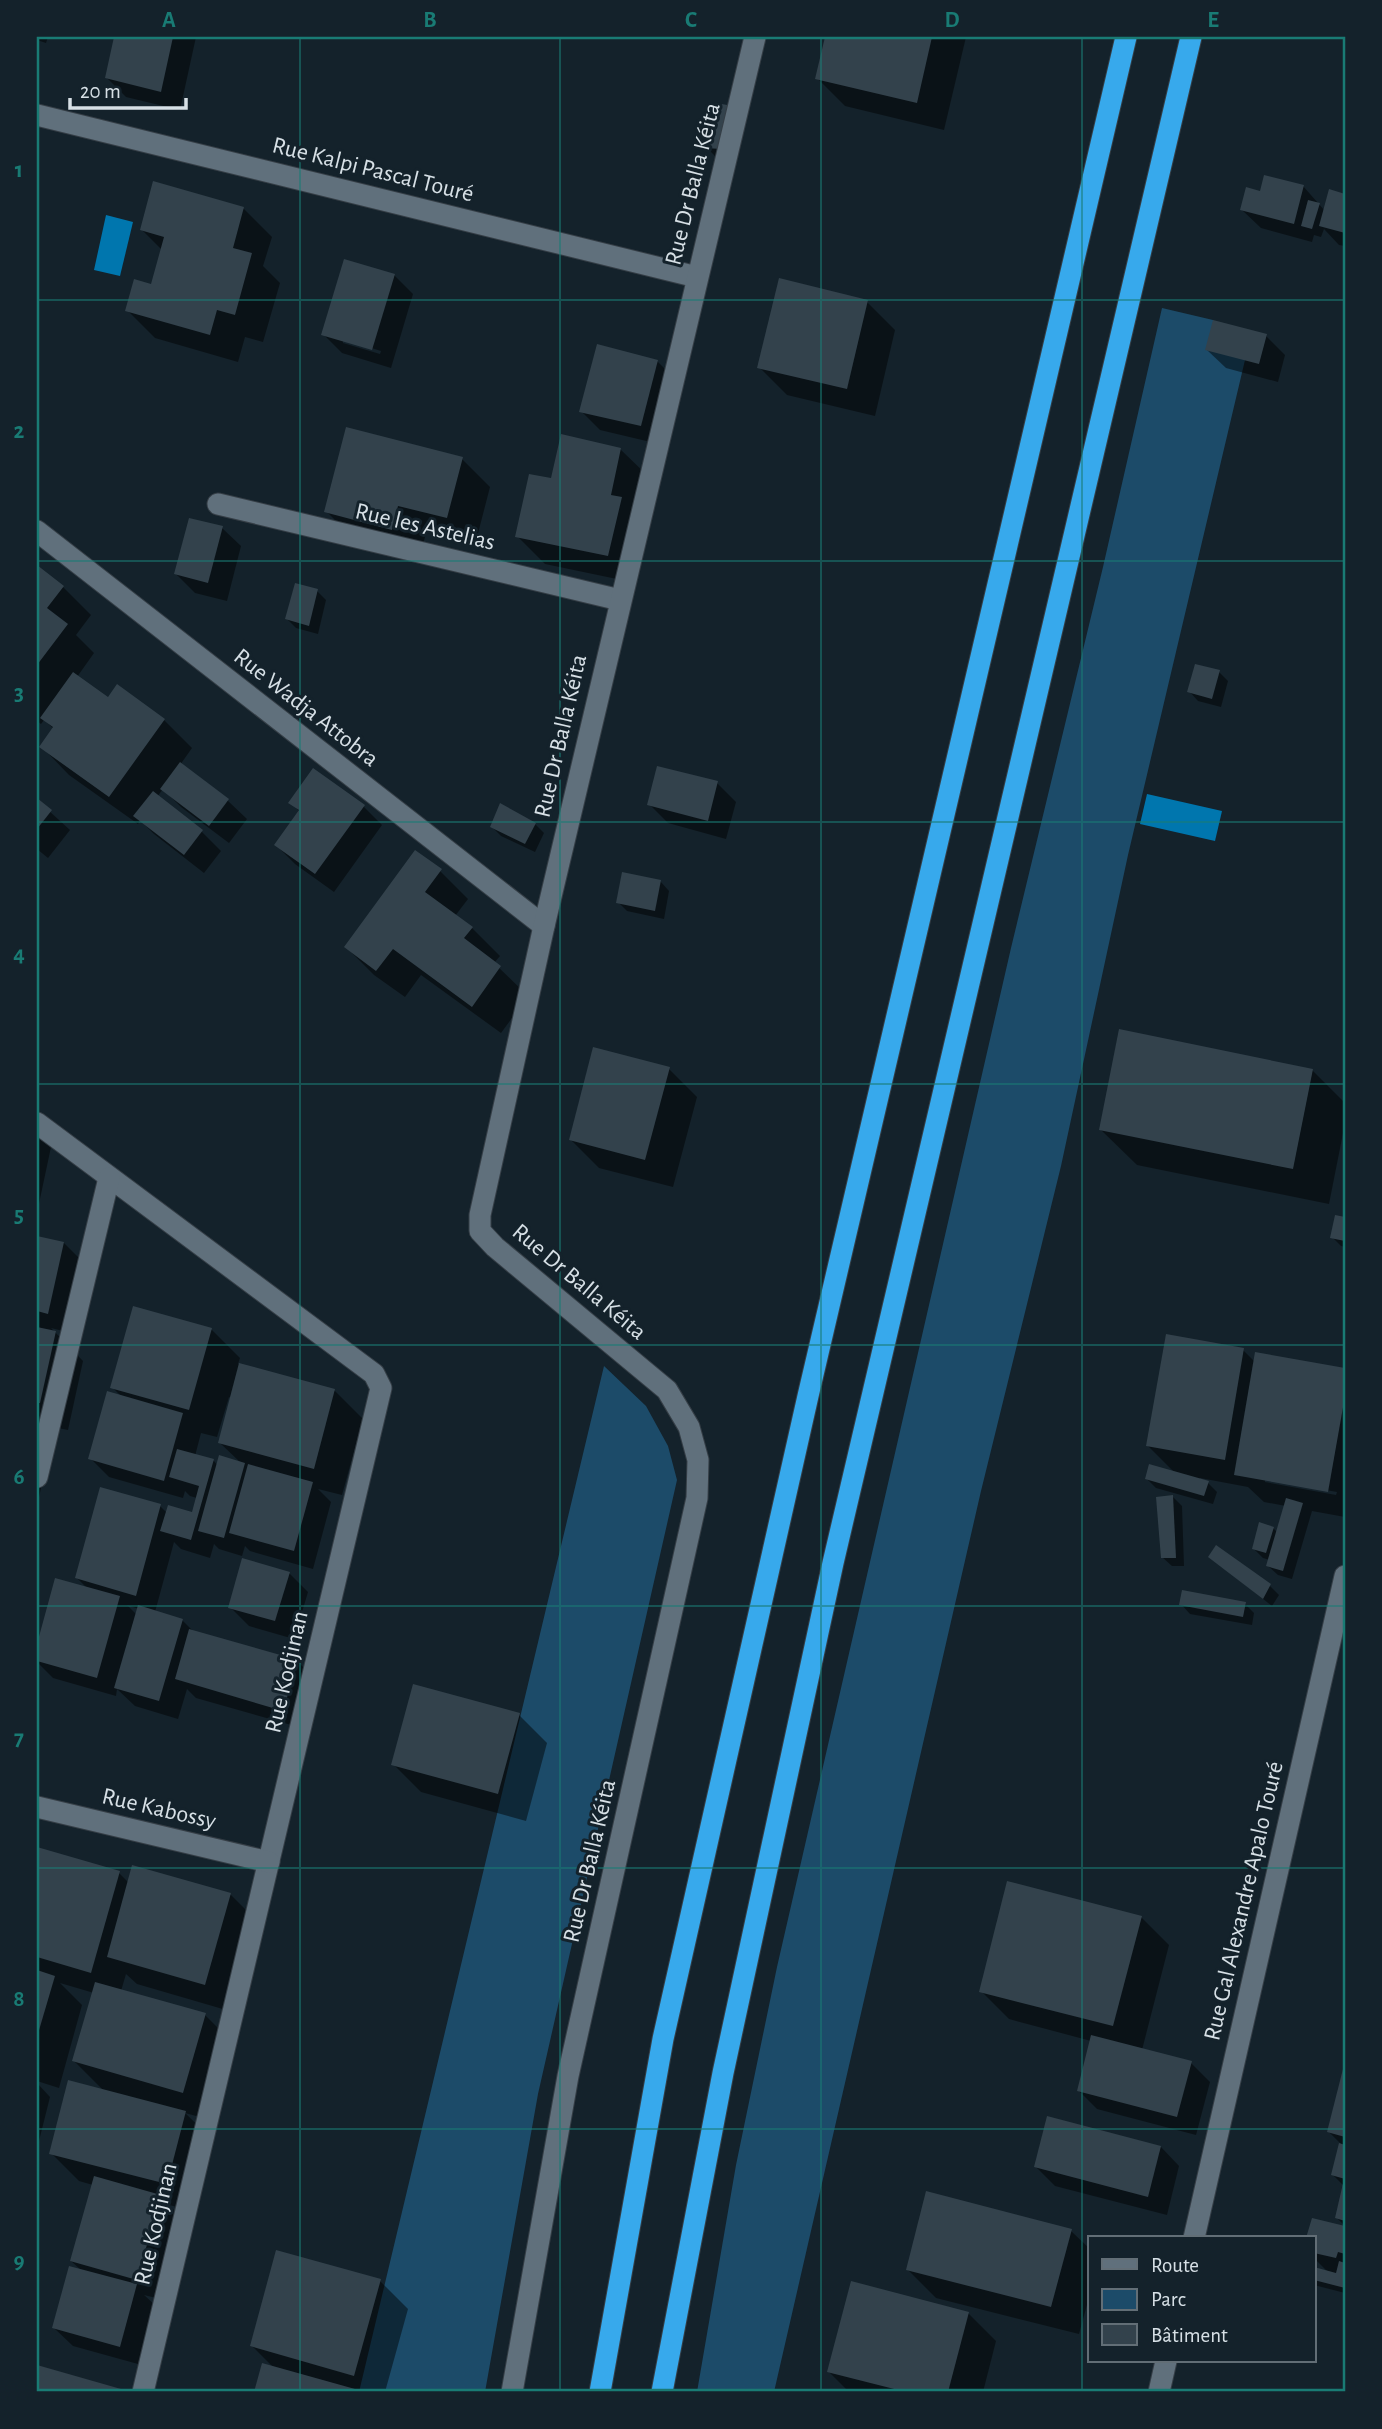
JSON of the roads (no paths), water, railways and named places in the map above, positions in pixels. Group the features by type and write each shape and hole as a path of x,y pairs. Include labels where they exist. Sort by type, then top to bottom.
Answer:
{"highway":[{"path":"600,2392 663,2039 812,1383 1126,37"},
{"path":"662,2392 723,2073 831,1574 1191,37"}],"street":[{"name":"Rue Dr Balla Kéita","path":"512,2392 568,2076 697,1498 698,1460 689,1427 667,1390 495,1247 480,1231 480,1215 620,600 755,37"},
{"name":"Rue Kalpi Pascal Touré","path":"37,114 697,277"},
{"name":"Rue les Astelias","path":"218,504 620,600"},
{"name":"Rue Wadja Attobra","path":"37,531 544,926"},
{"name":"Rue Kodjinan","path":"37,1124 374,1374 381,1388 143,2392"},
{"path":"37,1477 108,1178"},
{"name":"Rue Gal Alexandre Apalo Touré","path":"1194,2236 1345,1576"},
{"name":"Rue Kabossy","path":"37,1807 269,1862"},
{"path":"1158,2392 1166,2362"}],"water":[{"path":"106,215 133,222 120,276 94,270"},
{"path":"1147,794 1222,811 1215,841 1140,824"}]}
